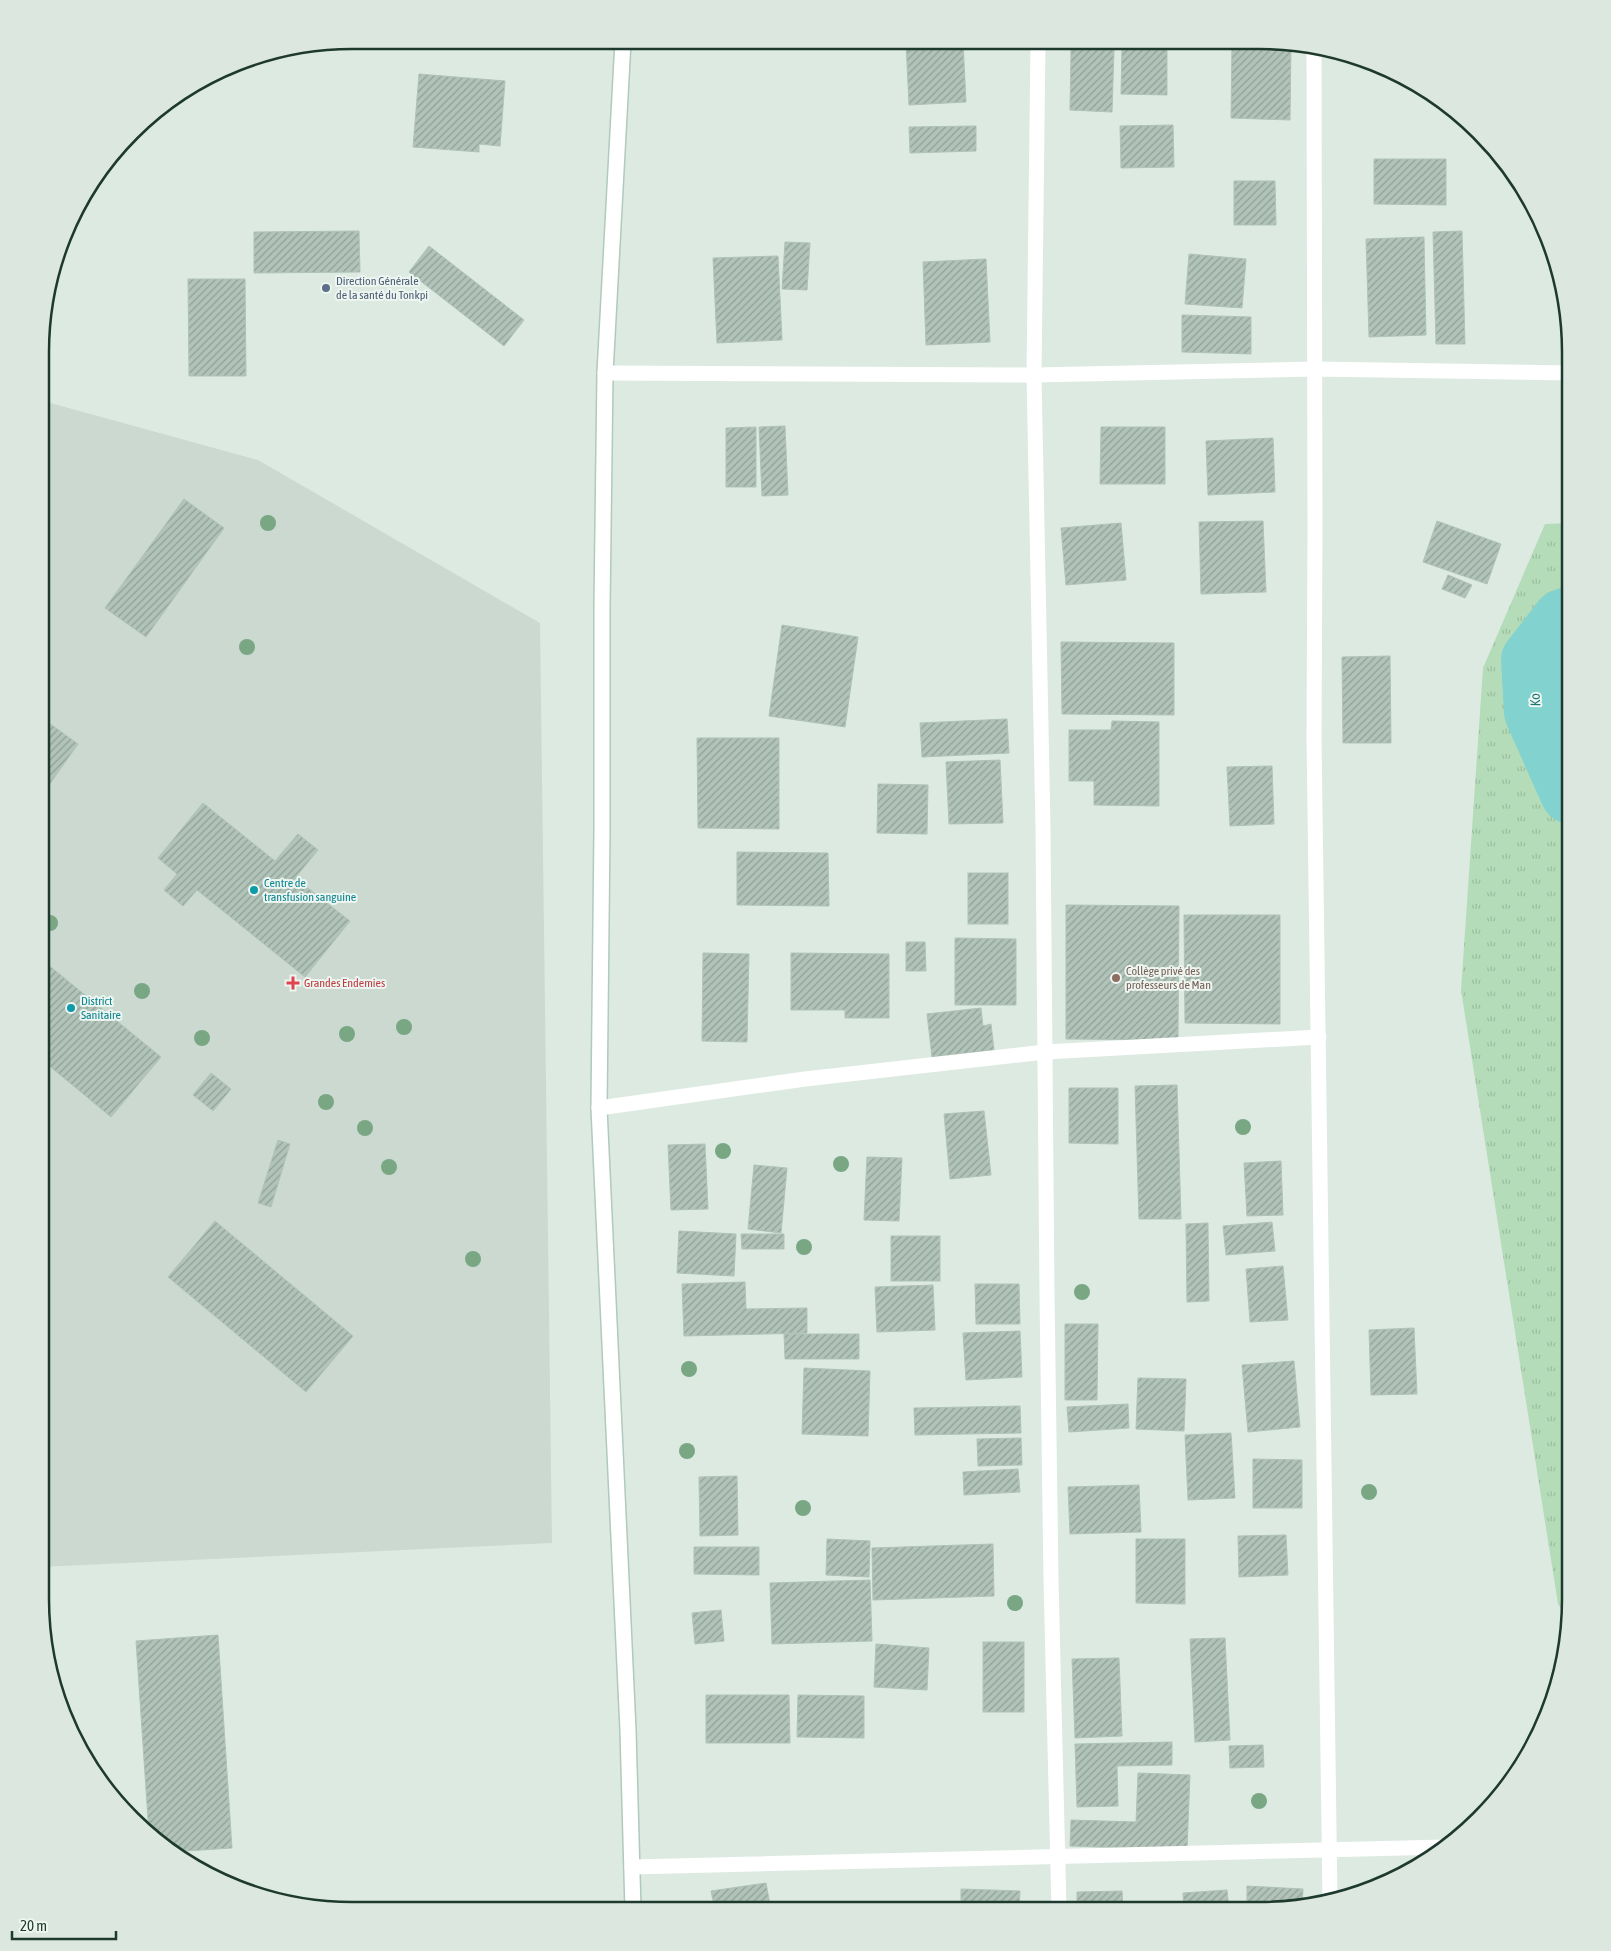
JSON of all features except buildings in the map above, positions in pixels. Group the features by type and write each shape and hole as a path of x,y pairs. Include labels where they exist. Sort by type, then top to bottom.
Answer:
{"street":[{"path":"623,49 605,372 599,1108 628,1730 633,1902"},
{"path":"1038,49 1034,375 1043,828 1051,1550 1059,1902"},
{"path":"1314,54 1314,738 1330,1894"},
{"path":"605,372 1034,375 1315,370 1562,373"},
{"path":"599,1108 805,1080 1045,1052 1319,1037"},
{"path":"632,1867 1058,1855 1433,1847"}],"shaded area":[{"name":"Grandes Endemies","path":"49,403 258,460 540,623 552,1543 49,1567"}],"green space":[{"path":"1562,523 1562,1610 1558,1604 1461,990 1483,668 1545,524"}],"waterway":[{"name":"Ko","path":"1562,621 1532,660 1535,712 1562,773"}],"place":[{"name":"Direction Générale de la santé du Tonkpi","path":"326,288"},
{"name":"Centre de transfusion sanguine","path":"254,890"},
{"name":"Collège privé des professeurs de Man","path":"1116,978"},
{"name":"Grandes Endemies","path":"293,983"},
{"name":"District Sanitaire","path":"71,1008"}]}
